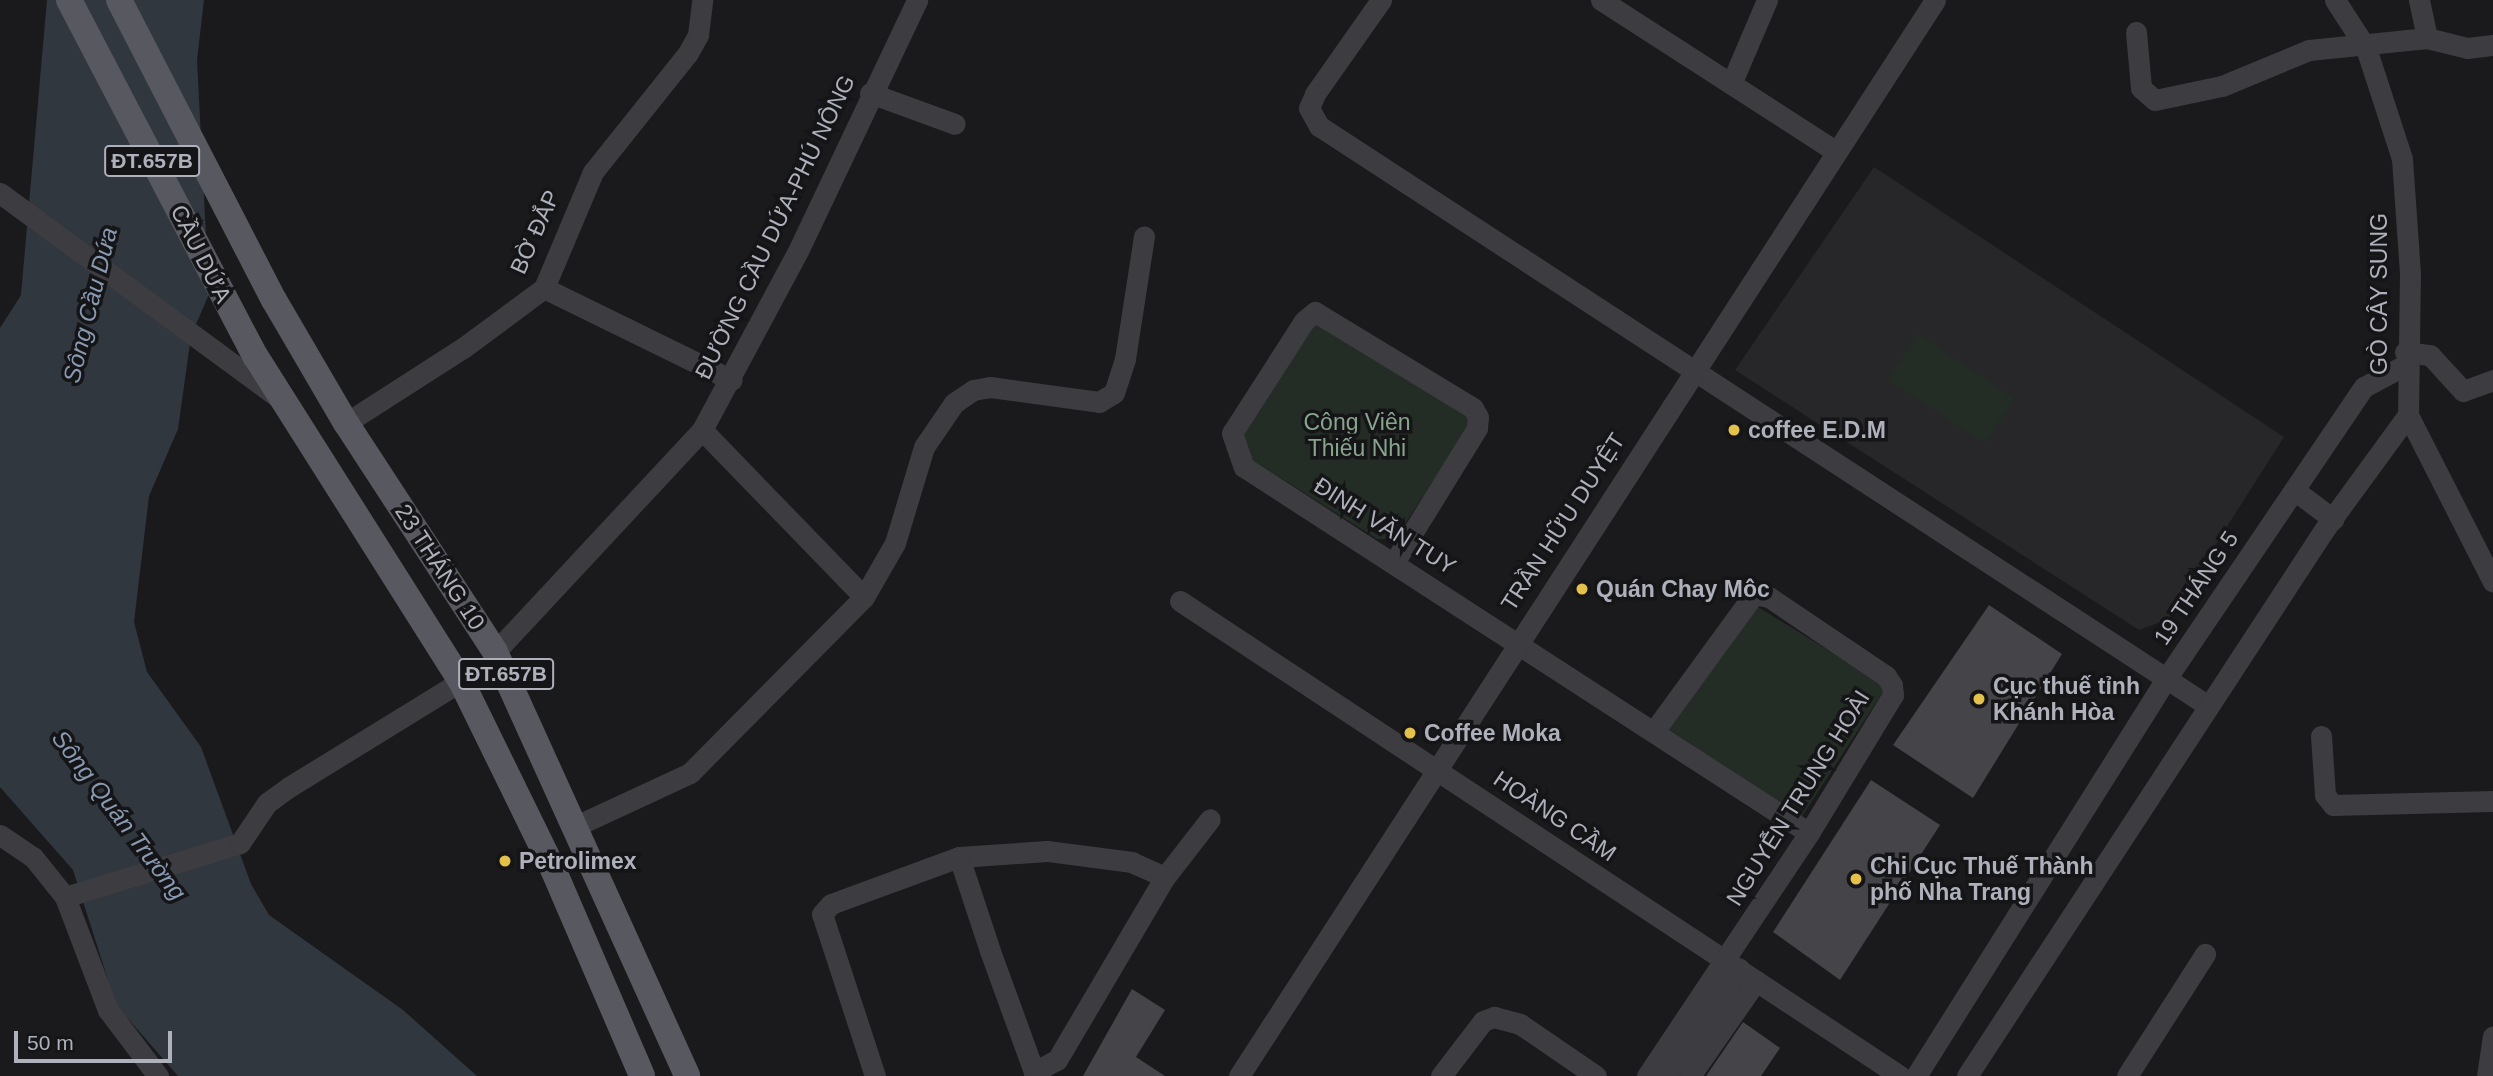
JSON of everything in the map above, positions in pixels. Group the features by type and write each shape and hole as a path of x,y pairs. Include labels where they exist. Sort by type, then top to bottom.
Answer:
{"main road":[{"name":"CẦU DỨA","path":"69,0 236,321"},
{"name":"CẦU DỨA","path":"120,0 274,300"},
{"name":"23 THÁNG 10","path":"274,300 346,423 495,652 578,825 687,1076"},
{"name":"23 THÁNG 10","path":"236,321 281,399 461,681 553,869 642,1076"},
{"path":"461,681 495,652"}],"street":[{"name":"BỜ ĐẮP","path":"346,423 473,341 544,288 593,172 688,54 698,35 702,0"},
{"name":"ĐƯỜNG CẦU DỨA-PHÚ NÔNG","path":"495,652 702,430 732,380 917,0"},
{"path":"1381,0 1315,94 1312,118 2207,705"},
{"path":"1601,0 1834,150"},
{"path":"1732,82 1767,0"},
{"name":"TRẦN HỮU DUYỆT","path":"1239,1076 1693,367 1935,0"},
{"name":"GÒ CÂY SUNG","path":"2335,0 2366,48 2402,159 2410,273 2405,358 2408,415 2493,582"},
{"path":"2419,0 2427,38"},
{"path":"2136,32 2141,88 2155,100 2222,86 2309,50 2366,48 2427,38 2467,48 2493,45"},
{"path":"870,93 955,124"},
{"name":"CẦU DỨA","path":"0,193 281,399"},
{"path":"578,825 690,773 864,597 895,543 924,447 954,403 973,390 990,387 1099,402 1114,393 1125,359 1144,236"},
{"path":"544,288 732,380"},
{"name":"ĐINH VĂN TUY","path":"1395,561 1477,428 1473,408 1315,312 1304,321 1232,433 1244,467 1395,561 1809,833"},
{"path":"2405,358 2430,355 2463,391 2493,380"},
{"name":"19 THÁNG 5","path":"1916,1076 2166,679 2364,387 2405,358"},
{"path":"1967,1076 2207,705 2333,519 2408,415"},
{"path":"702,430 864,597"},
{"path":"2294,490 2333,519"},
{"name":"NGUYỄN TRUNG HOÀI","path":"1647,1076 1741,970 1809,833 1893,695 1892,685 1886,676 1769,597 1758,593 1746,598 1655,730"},
{"name":"HOÀNG CẦM","path":"1180,601 1900,1076"},
{"path":"67,897 240,843 267,803 461,681"},
{"path":"2321,736 2325,795 2333,805 2493,801"},
{"path":"959,857 1034,1074 1057,1060 1165,877 1210,819"},
{"path":"0,835 33,857 67,897 103,1001 158,1076"},
{"path":"876,1076 822,914 842,899 959,857 1047,851 1132,862 1165,877"},
{"path":"2137,1072 2205,954"},
{"path":"1666,1076 1741,970"},
{"path":"1690,1076 1741,970"},
{"path":"1441,1076 1483,1021 1494,1017 1520,1024 1595,1076"},
{"path":"2487,1076 2493,1036"}],"shaded area":[{"path":"1874,167 2284,437 2168,619 2139,630 1735,370"}],"green space":[{"name":"Công Viên Thiếu Nhi","path":"1314,323 1467,414 1470,425 1395,539 1377,539 1249,458 1242,437"},
{"path":"1917,333 2015,398 1985,444 1888,380"},
{"path":"1753,604 1882,683 1883,692 1801,818 1668,729"}],"water":[{"path":"47,0 204,0 197,60 209,294 191,336 178,429 149,496 134,622 147,672 201,747 251,884 269,915 403,1010 477,1076 178,1076 116,1005 73,870 0,787 0,328 21,295"}],"building":[{"name":"Cục thuế tỉnh Khánh Hòa","path":"1989,605 2062,654 1973,798 1893,745"},
{"name":"Chi Cục Thuế Thành phố Nha Trang","path":"1871,780 1940,825 1840,980 1773,932"},
{"path":"1132,989 1165,1010 1136,1057 1165,1076 1083,1076"},
{"path":"1743,1022 1780,1048 1761,1076 1706,1076"}],"place":[{"name":"coffee E.D.M","path":"1734,430"},
{"name":"Quán Chay Môc","path":"1582,589"},
{"name":"Cục thuế tỉnh Khánh Hòa","path":"1979,699"},
{"name":"Coffee Moka","path":"1410,733"},
{"name":"Petrolimex","path":"505,861"},
{"name":"Chi Cục Thuế Thành phố Nha Trang","path":"1856,879"}],"water label":[{"name":"Sông Cầu Dứa","path":"90,305"},
{"name":"Sông Quán Trường","path":"119,815"}]}
